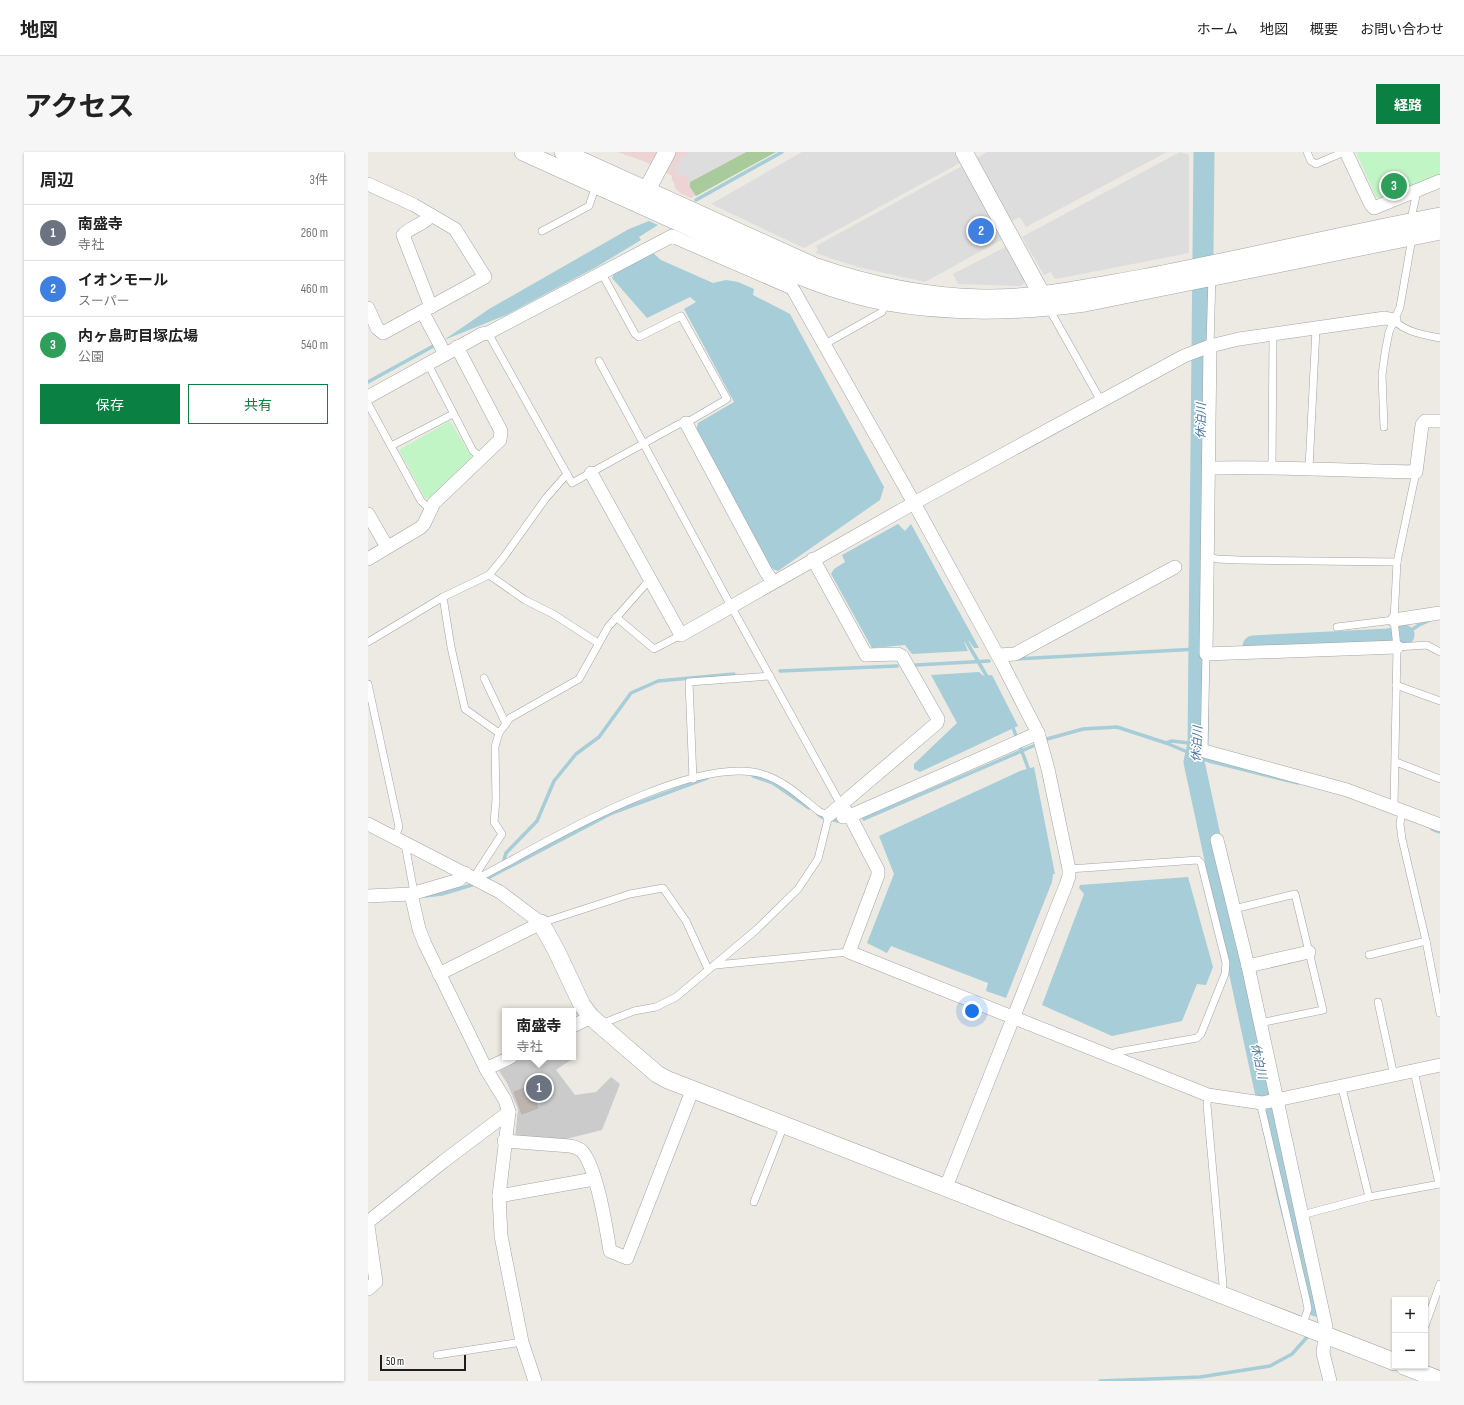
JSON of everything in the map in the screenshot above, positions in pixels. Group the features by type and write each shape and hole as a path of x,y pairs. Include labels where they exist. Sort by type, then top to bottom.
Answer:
{"street":[{"path":"524,152 676,221 794,281 826,344 998,655 1038,733 1048,769 1069,869 1069,876 1013,1016 984,1096 946,1188"},
{"path":"563,152 647,189 792,257 856,280 930,295 1085,303 1189,275 1412,229 1440,216"},
{"path":"640,204 667,152"},
{"path":"964,152 1046,302"},
{"path":"1345,152 1370,205 1374,208 1440,181"},
{"path":"368,184 431,215 455,229 485,277 383,334 376,328 368,308"},
{"path":"431,215 427,220 408,229 403,235 434,333 444,352"},
{"path":"1412,229 1440,231"},
{"path":"368,397 428,364 444,352 458,347 482,334 488,333 601,272 672,236 794,281 815,282 848,293 886,302 944,310 974,311 1046,302"},
{"path":"591,473 681,635 914,502 1193,352 1239,339 1385,318 1394,320"},
{"path":"368,559 420,528 424,524 430,509 500,440 502,431 458,347"},
{"path":"1208,347 1209,468 1206,654 1397,648"},
{"path":"1209,468 1272,467 1310,468 1341,471 1416,472 1422,425 1425,421 1440,421"},
{"path":"686,424 772,582"},
{"path":"368,514 387,547"},
{"path":"813,559 866,655 898,654 902,656 938,719 937,723 829,816"},
{"path":"998,655 1015,654 1175,567"},
{"path":"1394,620 1418,615 1440,613"},
{"path":"829,816 850,816 1038,733"},
{"path":"1204,751 1347,790 1398,808 1440,826"},
{"path":"841,805 850,816 878,870 878,875 849,952 1013,1016 1208,1095 1268,1102 1342,1088 1440,1066"},
{"path":"368,824 469,875 516,903 541,923 556,950 582,1005 595,1021 656,1074 692,1091 784,1124 847,1151 1392,1361"},
{"path":"1217,840 1248,966 1260,1023 1268,1102 1302,1215 1326,1327 1323,1353 1330,1381"},
{"path":"368,896 411,894 459,880 469,875"},
{"path":"411,894 419,929 486,1069 505,1100 509,1112 504,1141 499,1196 501,1236 522,1342 535,1381"},
{"path":"440,974 541,923"},
{"path":"1248,966 1309,952"},
{"path":"576,1025 595,1021"},
{"path":"486,1069 505,1060"},
{"path":"504,1141 577,1148 586,1157 594,1179 610,1251 627,1258 692,1091"},
{"path":"368,1222 444,1161 509,1112"},
{"path":"499,1196 594,1179"},
{"path":"368,1226 376,1282 368,1289"},
{"path":"1412,1369 1440,1380"}],"lane":[{"path":"1307,152 1311,161 1316,164 1345,152"},
{"path":"542,231 589,206 596,185"},
{"path":"1384,428 1383,365 1389,332 1400,307 1412,229 1411,214 1416,198 1416,192"},
{"path":"1208,347 1210,271"},
{"path":"488,333 572,483 679,424 686,424 727,399 681,316 639,337 635,334 601,272"},
{"path":"826,344 882,312 886,302"},
{"path":"1046,302 1101,401"},
{"path":"1394,320 1403,328 1440,338"},
{"path":"1310,468 1316,329"},
{"path":"1272,467 1273,335"},
{"path":"599,361 731,606 841,805"},
{"path":"428,364 473,451 482,458"},
{"path":"368,404 421,501 430,509"},
{"path":"391,446 453,414"},
{"path":"1416,472 1396,562 1394,620 1397,648 1396,762 1398,808 1402,839 1426,941 1440,1013"},
{"path":"368,642 444,597 489,575 546,498 568,474"},
{"path":"1208,556 1217,559 1247,560 1396,562"},
{"path":"489,575 525,600 553,614 598,643"},
{"path":"469,875 502,834 494,822 496,800 495,747 500,733 510,718 579,679 589,663 598,643 616,617 645,585 651,582"},
{"path":"444,597 451,647 465,709 500,733"},
{"path":"616,617 654,649 681,635"},
{"path":"1337,627 1394,620"},
{"path":"1397,648 1427,644 1440,652"},
{"path":"1204,751 1206,654"},
{"path":"693,779 689,682 770,676"},
{"path":"484,678 506,724"},
{"path":"368,684 399,827 400,841 413,887 411,894"},
{"path":"1396,685 1440,701"},
{"path":"1396,762 1440,779"},
{"path":"469,875 484,875 590,819 653,791 728,770 761,773 778,781 820,812 829,816 818,859 798,889 756,930 716,965"},
{"path":"1069,869 1198,860 1201,863 1226,963 1227,969 1223,981 1201,1034 1197,1038 1117,1052 1112,1056"},
{"path":"541,923 630,894 663,888 686,921 708,968"},
{"path":"1234,909 1295,894 1323,1010 1260,1023"},
{"path":"1369,955 1426,941"},
{"path":"595,1021 656,1007 669,1000 696,981 708,968 716,965 849,952"},
{"path":"1378,1002 1394,1076"},
{"path":"1302,1215 1369,1197 1439,1184 1414,1071"},
{"path":"1342,1088 1369,1197"},
{"path":"1208,1095 1207,1105 1223,1285 1220,1294"},
{"path":"1268,1102 1307,1304 1306,1316 1302,1327"},
{"path":"754,1202 784,1124"},
{"path":"1428,1318 1440,1284"},
{"path":"437,1354 522,1342"}],"shaded area":[{"path":"617,152 776,152 691,198 680,193 676,189 672,176 646,162"},
{"path":"690,152 746,152 690,182 684,174 679,177 674,169 679,165 679,159"},
{"path":"802,152 954,152 960,163 804,248 711,204"},
{"path":"987,152 1167,152 1026,227 1020,217 1012,221 977,158"},
{"path":"1180,152 1189,155 1189,253 1056,279 1051,272 1044,275 1022,237"},
{"path":"962,166 1003,239 925,282 858,267 815,253 818,250 816,246"},
{"path":"1007,246 1026,277 1023,285 958,284 953,274"},
{"path":"518,1060 571,1060 556,1070 575,1095 596,1092 611,1077 620,1084 602,1130 562,1140 515,1139 518,1109 507,1083 499,1071"}],"green space":[{"path":"746,152 776,152 696,196 690,187 690,182"},
{"path":"1356,152 1440,152 1440,175 1384,200 1376,197"},
{"path":"450,421 473,459 431,498 425,498 399,450"}],"water":[{"path":"649,221 658,225 639,237 641,240 598,266 506,315 444,340 489,309 629,229"},
{"path":"653,253 661,260 713,283 726,280 738,282 754,289 753,295 790,314 884,487 880,500 778,571 771,568 696,431 698,423 734,402 684,309 696,302 690,297 647,318 612,278 614,274"},
{"path":"898,524 905,531 911,524 979,648 974,648 969,641 964,642 968,651 912,654 905,645 872,648 831,574 834,569 845,562 842,555"},
{"path":"979,672 984,676 992,675 1018,726 920,772 914,769 914,764 957,723 931,675"},
{"path":"1034,767 1055,874 1053,874 1052,882 1006,998 986,991 988,983 891,946 887,953 867,943 894,874 879,836 1020,771"},
{"path":"1188,877 1213,967 1206,985 1197,984 1182,1021 1112,1036 1042,1005 1084,894 1079,888 1080,885"}],"building":[{"path":"530,1086 538,1108 522,1114 514,1092"}],"waterway":[{"path":"696,200 782,152"},
{"name":"休泊川","path":"1204,152 1198,744 1194,762 1288,1197 1316,1306"},
{"path":"368,382 437,344"},
{"path":"1404,635 1430,620"},
{"path":"1253,646 1389,639 1404,635"},
{"path":"965,639 989,680"},
{"path":"1015,659 1198,649"},
{"path":"916,665 989,661"},
{"path":"780,671 897,666"},
{"path":"503,864 506,853 537,821 554,781 576,754 599,737 631,693 658,681 734,674"},
{"path":"1012,725 1030,773"},
{"path":"1047,739 1083,729 1117,727 1166,743 1209,761 1298,783"},
{"path":"1166,743 1172,741 1198,744"},
{"path":"864,819 1033,746"},
{"path":"753,776 773,783 809,808"},
{"path":"484,880 612,813 707,778"},
{"path":"818,814 822,817 842,822"},
{"path":"1432,829 1440,832"},
{"path":"425,896 442,894 475,884"},
{"path":"1100,1381 1200,1377 1270,1366 1292,1354 1309,1335"}],"place":[{"name":"内ヶ島町目塚広場","path":"1394,186"},
{"name":"イオンモール","path":"981,231"},
{"name":"南盛寺","path":"539,1088"}]}
